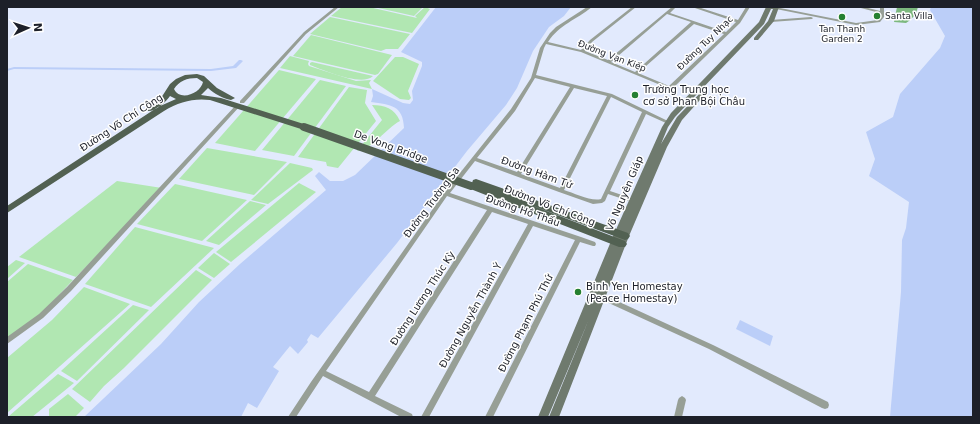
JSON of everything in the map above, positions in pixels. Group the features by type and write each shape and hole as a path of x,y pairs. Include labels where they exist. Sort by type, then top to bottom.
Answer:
{"main road":[{"name":"Võ Nguyên Giáp","path":"620,239 663,147 672,123 759,36 771,21 774,8"},
{"name":"Võ Nguyên Giáp","path":"554,417 555,403 607,274 632,200 656,144 672,123 774,8"},
{"name":"Đường Võ Chí Công","path":"7,204 146,113 164,98 176,82 186,77 197,76 206,79 210,87 215,91 240,104"},
{"path":"170,89 171,93 178,97 191,96 206,88 207,81"},
{"name":"Đường Võ Chí Công","path":"7,210 161,109 191,96 205,97 240,104 307,125"},
{"name":"De Vong Bridge","path":"307,125 472,184"},
{"name":"Đường Võ Chí Công","path":"472,184 620,239"},
{"name":"Võ Nguyên Giáp","path":"544,417 555,403 602,298 607,274"}],"street":[{"path":"7,341 41,316 69,289 305,32 337,7"},
{"name":"Đường Trường Sa","path":"292,417 446,194 513,110 533,76 542,48 551,34 590,7"},
{"path":"582,51 591,40 634,7"},
{"path":"608,62 674,7"},
{"path":"694,7 739,22"},
{"name":"Đường Tuy Nhạc","path":"670,88 739,22 748,7"},
{"path":"794,12 795,7"},
{"path":"774,8 856,24 872,23 879,21 882,17 881,9 859,7"},
{"path":"668,13 726,33"},
{"path":"771,21 810,18 830,19"},
{"path":"636,73 694,22"},
{"name":"Đường Vạn Kiếp","path":"546,43 582,51 670,88"},
{"path":"533,76 610,96 672,123"},
{"path":"518,175 573,86"},
{"path":"561,190 610,96"},
{"path":"632,200 607,192 645,111"},
{"name":"Đường Hàm Tử","path":"475,159 593,202 600,202 607,192"},
{"name":"Đường Hồ Thấu","path":"446,194 593,244"},
{"name":"Đường Lương Thúc Kỳ","path":"370,397 491,209"},
{"name":"Đường Nguyễn Thành Ý","path":"425,417 532,223"},
{"name":"Đường Phạm Phú Thứ","path":"489,417 579,239"},
{"path":"602,298 693,338 825,405"},
{"path":"322,372 409,417"},
{"path":"678,417 682,400"}],"green space":[{"path":"342,7 369,7 417,18 415,16 425,7 430,9 412,33 331,16"},
{"path":"374,7 423,7 414,16"},
{"path":"897,7 918,7 914,16 906,23 894,22"},
{"path":"330,17 410,34 398,49 386,49 381,51 310,34"},
{"path":"311,35 392,55 378,74 375,75 293,56"},
{"path":"290,56 309,61 309,66 356,81 371,80 369,83 372,89 280,68"},
{"path":"395,57 403,57 419,64 408,91 411,98 409,100 400,99 373,81"},
{"path":"312,62 373,76 368,79 352,79 333,74 310,65"},
{"path":"279,70 316,79 255,151 215,143"},
{"path":"320,80 346,86 294,156 262,150"},
{"path":"349,87 367,90 365,103 376,121 338,168 327,166 326,162 298,157"},
{"path":"372,105 389,108 395,113 400,121 369,146 357,151 382,120"},
{"path":"207,148 287,162 254,195 179,179"},
{"path":"290,163 312,168 313,170 268,204 251,200"},
{"path":"117,181 162,188 76,277 19,257"},
{"path":"299,183 316,192 231,262 216,252"},
{"path":"175,184 247,200 202,241 137,224"},
{"path":"250,201 266,205 219,245 206,241"},
{"path":"135,227 214,248 151,307 85,284"},
{"path":"214,253 230,264 214,278 198,268"},
{"path":"16,260 25,263 7,279 7,267"},
{"path":"28,264 73,280 37,318 7,339 7,282"},
{"path":"196,270 212,280 104,386 90,402 72,389"},
{"path":"84,287 130,304 7,413 7,358 52,320"},
{"path":"133,305 149,310 77,381 61,371"},
{"path":"58,374 74,383 32,417 9,416"},
{"path":"68,394 84,408 75,417 49,417 49,409"}],"water":[{"path":"436,7 571,7 564,16 549,27 533,51 517,88 506,105 467,151 397,243 318,338 311,334 307,340 308,342 298,354 290,346 273,367 279,371 257,408 248,403 241,417 84,417 161,344 199,302 240,264 326,190 315,176 319,172 330,181 343,181 355,175 404,128 403,120 398,110 390,105 371,102 373,96 372,89 403,103 410,104 413,100 412,91 422,66 422,62 401,52"},
{"path":"931,7 973,7 973,417 890,417 901,292 902,240 906,228 909,202 869,176 875,159 866,132 893,117 900,94 940,48 945,36 930,10"},
{"path":"740,320 773,336 770,346 736,329"}],"waterway":[{"path":"7,70 14,68 211,70 234,67 241,61"}],"place":[{"name":"Santa Villa","path":"877,16"},
{"name":"Tan Thanh Garden 2","path":"842,17"},
{"name":"Trường Trung học cơ sở Phan Bội Châu","path":"635,95"},
{"name":"Binh Yen Homestay (Peace Homestay)","path":"578,292"}]}
